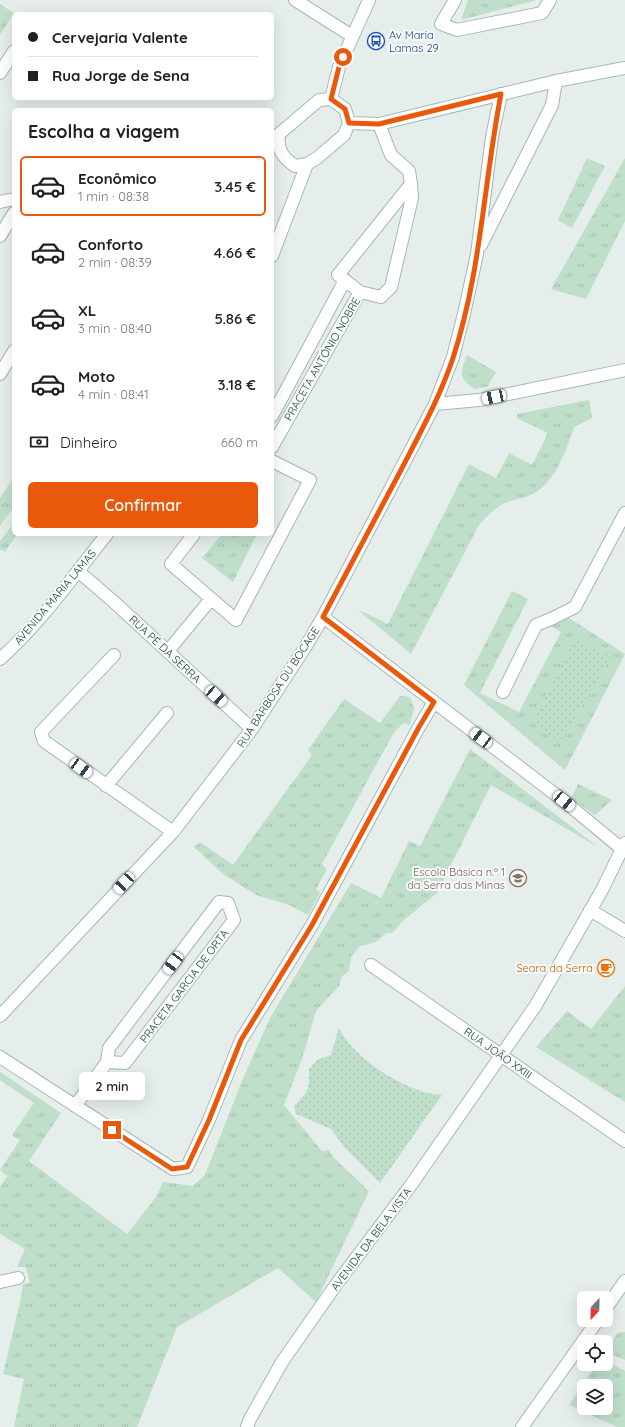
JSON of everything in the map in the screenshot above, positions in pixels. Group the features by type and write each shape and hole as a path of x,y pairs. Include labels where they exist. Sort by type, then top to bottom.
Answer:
{"street":[{"path":"295,0 352,36"},
{"path":"331,99 339,67 369,0"},
{"path":"455,0 441,24 457,30 542,13 550,0"},
{"path":"0,73 12,53"},
{"path":"349,123 379,124 556,81 625,68"},
{"name":"RUA BARBOSA DU BOCAGE","path":"477,254 552,105 556,81"},
{"name":"RUA BARBOSA DU BOCAGE","path":"0,1016 173,832 252,729 323,617 435,404 453,357 477,254 492,137 501,94"},
{"path":"331,99 345,109 349,123 344,135 317,158 307,164 295,166 285,159 275,145 279,134 318,100 331,99"},
{"name":"PRACETA ANTÓNIO NOBRE","path":"379,124 391,155 409,171 411,184 412,198 391,287 381,297 360,292 338,275 411,184"},
{"path":"274,251 307,164"},
{"path":"0,202 12,199"},
{"path":"0,236 12,216"},
{"name":"PRACETA ANTÓNIO NOBRE","path":"274,412 345,280"},
{"name":"PRACETA ANTÓNIO NOBRE","path":"274,443 360,292"},
{"path":"0,374 12,354"},
{"path":"435,404 479,400 625,369"},
{"path":"192,536 171,564 236,620 310,480 274,462"},
{"path":"503,692 536,625 575,607 625,513"},
{"name":"AVENIDA MARIA LAMAS","path":"0,659 15,646 105,536"},
{"name":"RUA PÉ DA SERRA","path":"78,571 168,651 252,729"},
{"path":"168,651 210,599"},
{"path":"323,617 624,846"},
{"path":"114,655 41,732 44,741 173,832"},
{"path":"0,1058 172,1169 187,1167 209,1120 241,1040 312,925 434,702"},
{"path":"106,786 168,714"},
{"name":"AVENIDA DA BELA VISTA","path":"247,1427 282,1362 338,1282 411,1185 536,1005 590,910 624,846"},
{"name":"PRACETA GARCIA DE ORTA","path":"75,1106 107,1062 109,1048 219,902 228,903 234,920 125,1062 107,1062"},
{"path":"590,910 625,931"},
{"name":"RUA JOÃO XXIII","path":"371,965 625,1141"},
{"path":"0,1282 18,1278"},
{"path":"613,1298 625,1281"},
{"path":"522,1427 593,1327"}],"green space":[{"path":"468,0 537,0 461,20"},
{"path":"0,4 12,12 12,16 0,35"},
{"path":"587,158 605,166 572,228 558,220"},
{"path":"625,158 625,221 586,299 551,289"},
{"path":"467,355 496,372 487,387 475,389 463,378 462,371"},
{"path":"589,400 592,418 574,427 558,467 545,485 528,496 497,507 479,525 411,654 357,609 388,624 469,464 496,478 509,453 532,465 548,433 517,418 517,414"},
{"path":"12,480 12,509 0,526 0,498"},
{"path":"12,526 12,536 16,536 5,552 2,549 0,551 0,541"},
{"path":"220,536 256,536 233,582 202,558"},
{"path":"512,591 528,599 480,693 519,712 561,632 550,626 569,618 625,654 565,770 464,685"},
{"path":"574,639 611,656 560,743 533,723"},
{"path":"400,696 410,697 414,708 410,725 403,723 393,734 322,864 327,869 316,889 320,893 308,915 289,905 256,895 223,874 194,847 200,842 233,865 312,755 308,750 344,699 380,723"},
{"path":"470,749 598,847 491,785 437,893 404,920 392,933 386,933 376,942 360,946 351,957 349,971 342,976 339,986 316,1011 302,1059 284,1105 322,1151 329,1150 333,1157 369,1191 316,1302 278,1268 177,1327 137,1427 14,1427 24,1379 3,1374 23,1284 30,1283 26,1267 17,1267 25,1249 0,1234 0,1187 7,1176 0,1170 20,1140 12,1135 34,1103 0,1080 0,1072 61,1113 29,1161 127,1234 156,1197 163,1182 193,1186 205,1175 242,1081 270,1018 351,883 381,898 409,841 420,846"},
{"path":"578,784 612,800 595,815 571,798"},
{"path":"625,986 625,1102 536,1047 567,1011 591,1029"},
{"path":"339,1028 354,1049 376,1068 412,1088 431,1094 442,1095 380,1183 346,1149 331,1129 296,1114 294,1106 307,1090 309,1069 317,1060 331,1055"},
{"path":"619,1332 625,1332 625,1360 613,1355 613,1339"},
{"path":"613,1365 625,1371 625,1427 617,1427 591,1415 613,1415 613,1379 587,1379 592,1371 613,1371"},
{"path":"577,1393 577,1409 569,1405"}],"place":[{"name":"Av Maria Lamas 29","path":"376,41"},
{"name":"Escola Básica n.º 1 da Serra das Minas","path":"518,878"},
{"name":"Seara da Serra","path":"606,968"}],"route":[{"path":"112,1130 172,1169 187,1167 209,1120 241,1040 312,925 434,702 323,617 435,404 453,357 477,254 492,137 501,94 379,124 349,123 345,109 331,99 343,57"}]}
